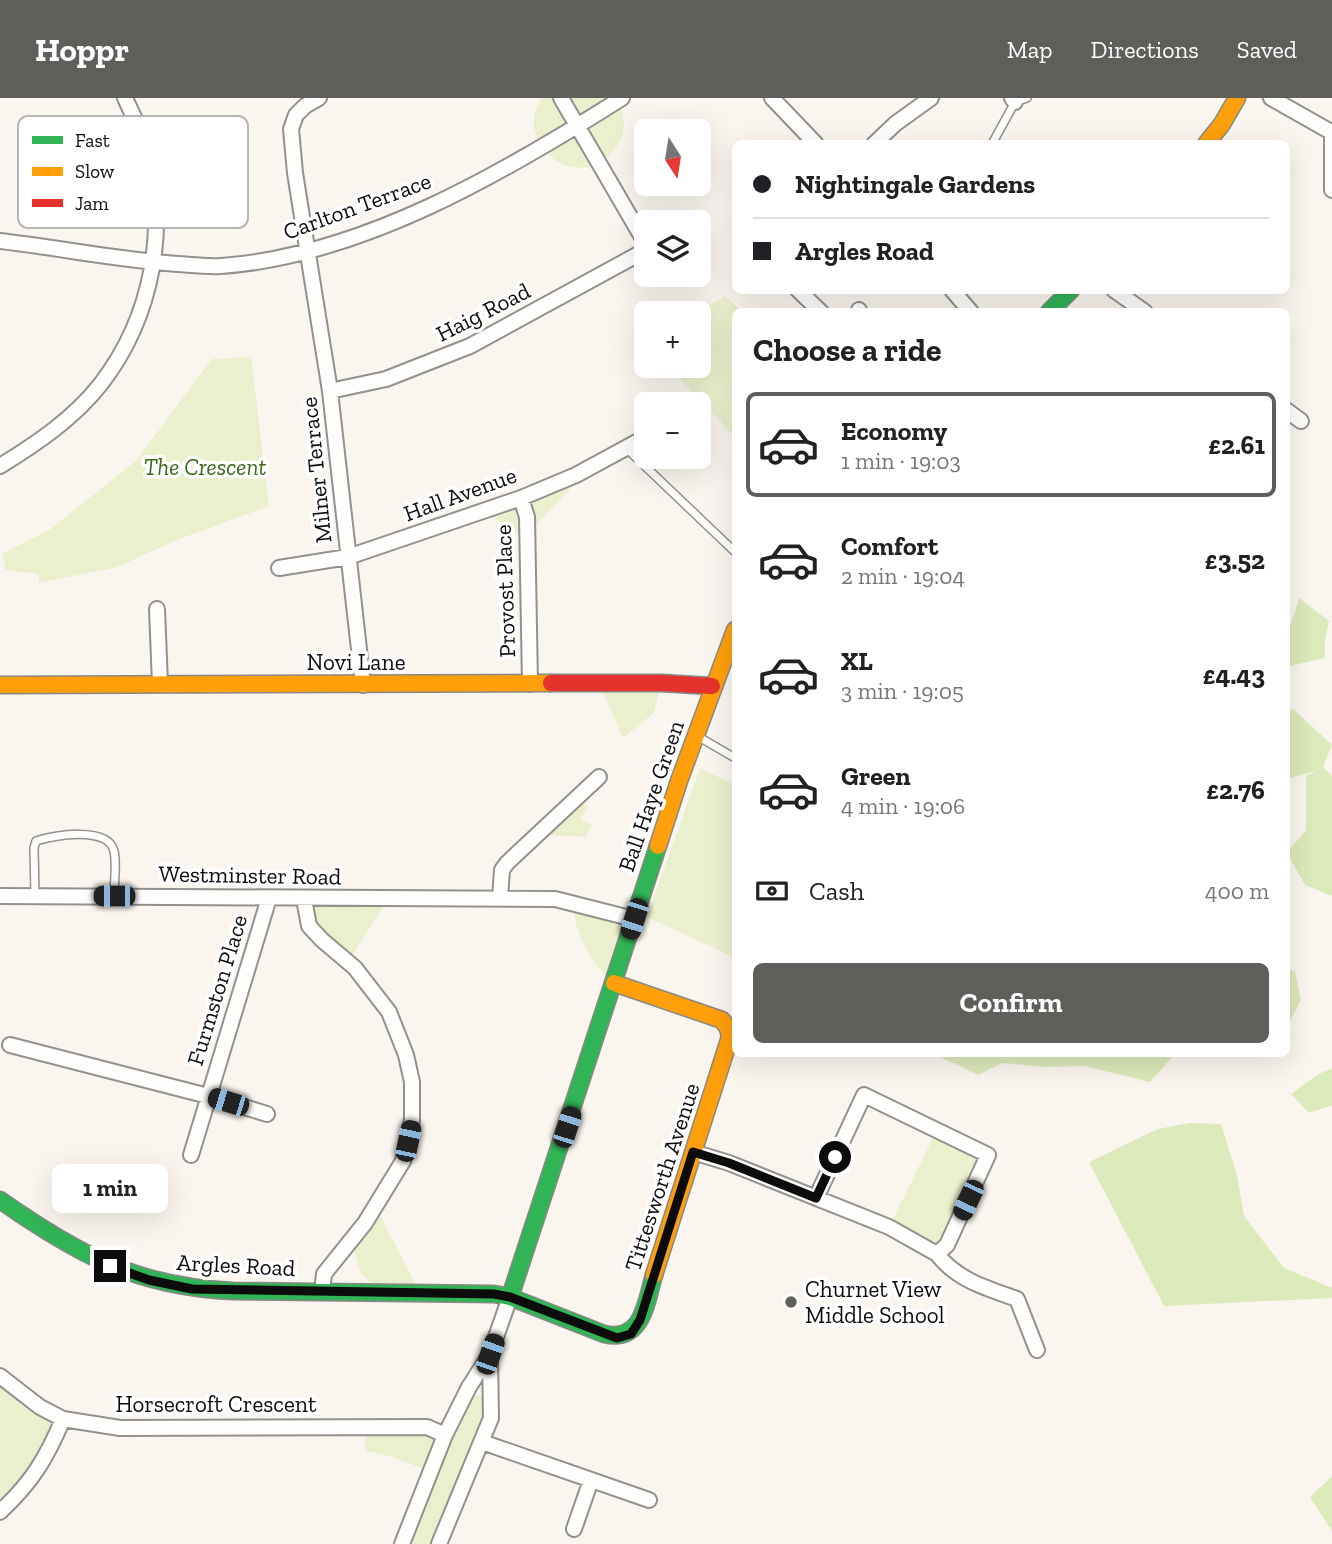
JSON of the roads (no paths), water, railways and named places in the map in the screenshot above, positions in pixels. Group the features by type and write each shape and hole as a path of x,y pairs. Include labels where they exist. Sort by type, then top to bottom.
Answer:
{"street":[{"path":"125,98 133,116"},
{"name":"Milner Terrace","path":"320,98 305,106 296,115 291,129 295,173 330,391 363,685"},
{"path":"561,98 634,223"},
{"name":"Carlton Terrace","path":"0,241 155,262 219,266 309,252 387,224 459,192 622,98"},
{"path":"772,98 812,140"},
{"path":"878,140 931,98"},
{"path":"1209,140 1237,98"},
{"path":"1271,98 1331,132 1332,190"},
{"path":"0,466 30,448 69,417 99,385 131,335 155,262 156,228"},
{"name":"Haig Road","path":"330,391 386,379 470,346 634,257"},
{"path":"802,294 817,308"},
{"path":"955,294 968,308"},
{"path":"1053,308 1067,294"},
{"path":"1120,294 1139,308"},
{"path":"1290,413 1301,421"},
{"name":"Hall Avenue","path":"279,568 348,557 520,498 576,475 634,445"},
{"name":"Provost Place","path":"520,498 527,517 530,684"},
{"path":"157,609 160,684"},
{"name":"Ball Haye Green","path":"510,1297 695,735 732,637"},
{"name":"Novi Lane","path":"0,685 661,683 712,687"},
{"path":"500,898 502,870 507,863 598,777"},
{"name":"Westminster Road","path":"0,896 555,899 634,919"},
{"name":"Furmston Place","path":"191,1155 269,898"},
{"name":"Argles Road","path":"304,899 309,926 355,968 389,1012 406,1055 412,1082 412,1120 403,1161 365,1223 324,1274 322,1291"},
{"name":"Tittesworth Avenue","path":"510,1297 617,1338 631,1334 640,1320 730,1037 722,1020 614,983"},
{"name":"Furmston Place","path":"10,1045 267,1114"},
{"path":"816,1198 864,1096 988,1155 947,1245 937,1254"},
{"path":"693,1152 729,1163 889,1227 937,1254 948,1268 981,1286 1017,1299 1037,1350"},
{"name":"Argles Road","path":"0,1200 28,1220 110,1266 149,1280 192,1289 494,1294 510,1297"},
{"path":"402,1544 445,1435 490,1354 510,1297"},
{"path":"439,1544 491,1418 490,1354"},
{"name":"Horsecroft Crescent","path":"0,1376 40,1407 62,1419 120,1428 427,1427 445,1435"},
{"path":"464,1397 473,1394 484,1397 491,1406"},
{"path":"0,1512 27,1485 42,1464 62,1419"},
{"path":"482,1442 649,1500"},
{"path":"574,1528 591,1480"}],"lane":[{"path":"994,140 1018,99"},
{"path":"627,449 732,549"},
{"path":"695,735 732,756"},
{"path":"35,896 36,841 56,835 101,836 112,846 114,896"}],"place":[{"name":"Churnet View Middle School","path":"791,1302"}],"park label":[{"name":"The Crescent","path":"205,467"}]}
